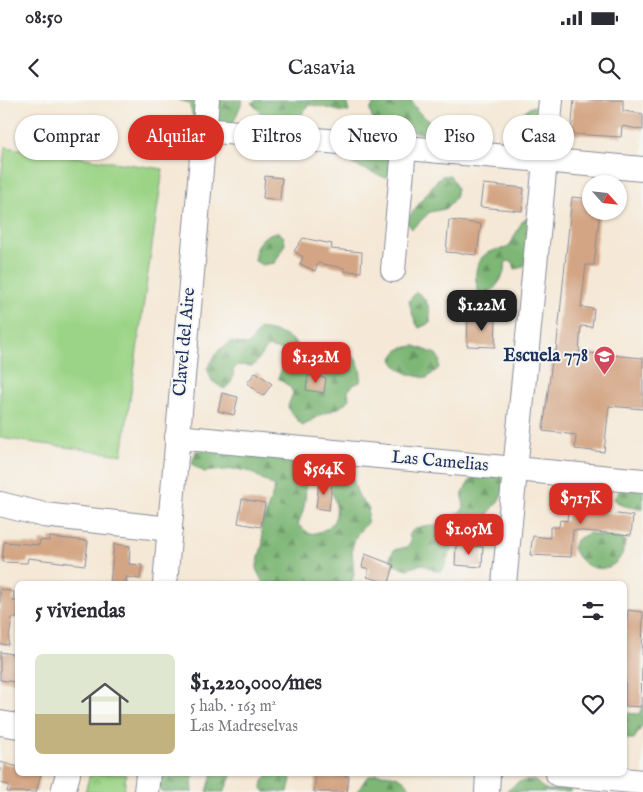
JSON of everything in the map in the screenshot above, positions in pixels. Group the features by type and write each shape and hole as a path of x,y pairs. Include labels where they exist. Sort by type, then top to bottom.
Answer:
{"street":[{"name":"Clavel del Aire","path":"206,115 207,100"},
{"path":"504,581 551,100"},
{"path":"224,132 330,141"},
{"path":"416,149 643,169"},
{"name":"Clavel del Aire","path":"165,581 176,437 201,160"},
{"path":"393,270 403,160"},
{"name":"Las Camelias","path":"176,437 643,481"},
{"path":"0,504 44,515 170,529"},
{"path":"0,723 15,726"},
{"path":"63,792 67,776"},
{"path":"146,792 148,776"},
{"path":"487,792 488,776"},
{"path":"579,776 643,782"}],"green space":[{"path":"179,100 243,100 237,115 234,115 232,126 224,126 224,115 192,115 189,103"},
{"path":"257,100 346,100 349,112 308,105 301,115 264,115 251,103"},
{"path":"375,100 411,100 426,118 426,134 416,132 416,115 371,115 370,111"},
{"path":"533,106 540,108 540,115 520,115"},
{"path":"5,147 15,148 15,160 98,160 163,169 122,455 0,438 0,185"},
{"path":"353,160 391,160 392,172 386,178 352,164"},
{"path":"450,175 457,189 455,198 445,209 430,212 412,229 406,221 437,180 442,176"},
{"path":"529,217 527,260 523,267 515,269 513,262 506,261 498,284 487,295 480,295 476,279 479,262 488,253 509,247 522,222"},
{"path":"278,232 284,237 285,244 275,263 262,265 255,261 257,245 260,241 268,235"},
{"path":"416,292 426,301 430,314 430,323 419,328 414,319 409,301"},
{"path":"259,329 283,335 294,341 303,350 331,347 347,352 359,364 360,382 353,385 348,391 349,399 342,405 320,415 303,426 290,412 288,406 293,393 290,387 278,378 287,357 284,351 268,347 253,366 238,365 233,370 232,381 224,389 212,381 207,368 219,350 231,342 247,345 252,341"},
{"path":"415,346 436,354 440,360 439,368 427,378 402,371 392,359 396,352 401,349"},
{"path":"240,445 278,456 303,469 305,497 298,525 310,534 329,527 334,521 336,507 326,482 330,469 341,462 351,474 359,496 369,508 367,523 357,534 352,548 354,576 352,581 262,581 256,569 263,542 261,527 275,487 251,472 236,469 204,472 192,464 196,451"},
{"path":"478,475 501,475 503,492 488,514 499,521 500,528 489,538 481,526 475,522 468,526 459,537 442,571 435,571 422,564 408,569 394,565 390,557 394,550 407,547 411,541 409,534 412,531 424,526 442,526 464,508 462,493 471,479"},
{"path":"643,487 643,510 624,506 614,499 621,488"},
{"path":"589,533 625,540 623,552 611,566 594,568 579,558 573,548 576,540"},
{"path":"643,705 643,725 634,739 627,739 627,713 639,714"},
{"path":"89,776 126,776 124,792 85,792"},
{"path":"158,776 194,776 192,780 193,792 161,792"},
{"path":"211,776 231,776 224,792 207,792"},
{"path":"267,776 289,776 291,779 288,792 265,792 262,788 263,781"},
{"path":"367,777 398,777 406,782 413,792 357,792"},
{"path":"533,780 548,790 563,788 571,790 570,792 506,792 518,782"}],"building":[{"path":"574,100 623,100 623,111 643,114 643,130 622,126 621,137 574,134"},
{"path":"265,176 282,178 280,200 263,198"},
{"path":"483,184 524,188 522,211 480,207"},
{"path":"572,197 582,198 582,220 599,220 594,265 586,265 581,307 594,309 592,327 581,326 579,352 643,358 643,409 609,406 604,452 575,449 576,435 543,431 553,352 556,352"},
{"path":"449,220 481,224 477,255 446,252"},
{"path":"303,238 332,244 331,249 362,252 361,272 344,271 344,268 318,263 315,271 300,264 303,257 294,251"},
{"path":"468,316 496,317 495,347 467,346"},
{"path":"256,372 272,384 263,396 247,383"},
{"path":"308,375 326,378 324,393 306,390"},
{"path":"222,393 238,397 234,415 218,411"},
{"path":"319,481 332,483 329,510 316,508"},
{"path":"570,490 603,493 602,512 633,516 631,535 573,530 571,557 530,555 533,536 550,538 550,527 559,527 560,520 567,521"},
{"path":"242,499 265,503 261,527 238,523"},
{"path":"49,537 88,541 85,565 28,558 27,563 2,562 4,542 39,545 40,540 49,541"},
{"path":"114,544 130,546 129,564 142,565 140,579 126,577 126,581 110,581"},
{"path":"456,545 483,547 482,567 455,565"},
{"path":"365,554 394,565 390,581 367,577 369,569 362,567"},
{"path":"0,589 14,592 15,618 12,618 8,645 0,644"},
{"path":"628,610 643,612 641,707 627,706"},
{"path":"0,652 15,654 15,682 0,680"},
{"path":"0,762 15,766 15,776 40,776 36,792 7,792 9,785 0,783"},
{"path":"316,776 349,776 347,792 314,792"}],"place":[{"name":"Escuela 778","path":"604,375"}]}
